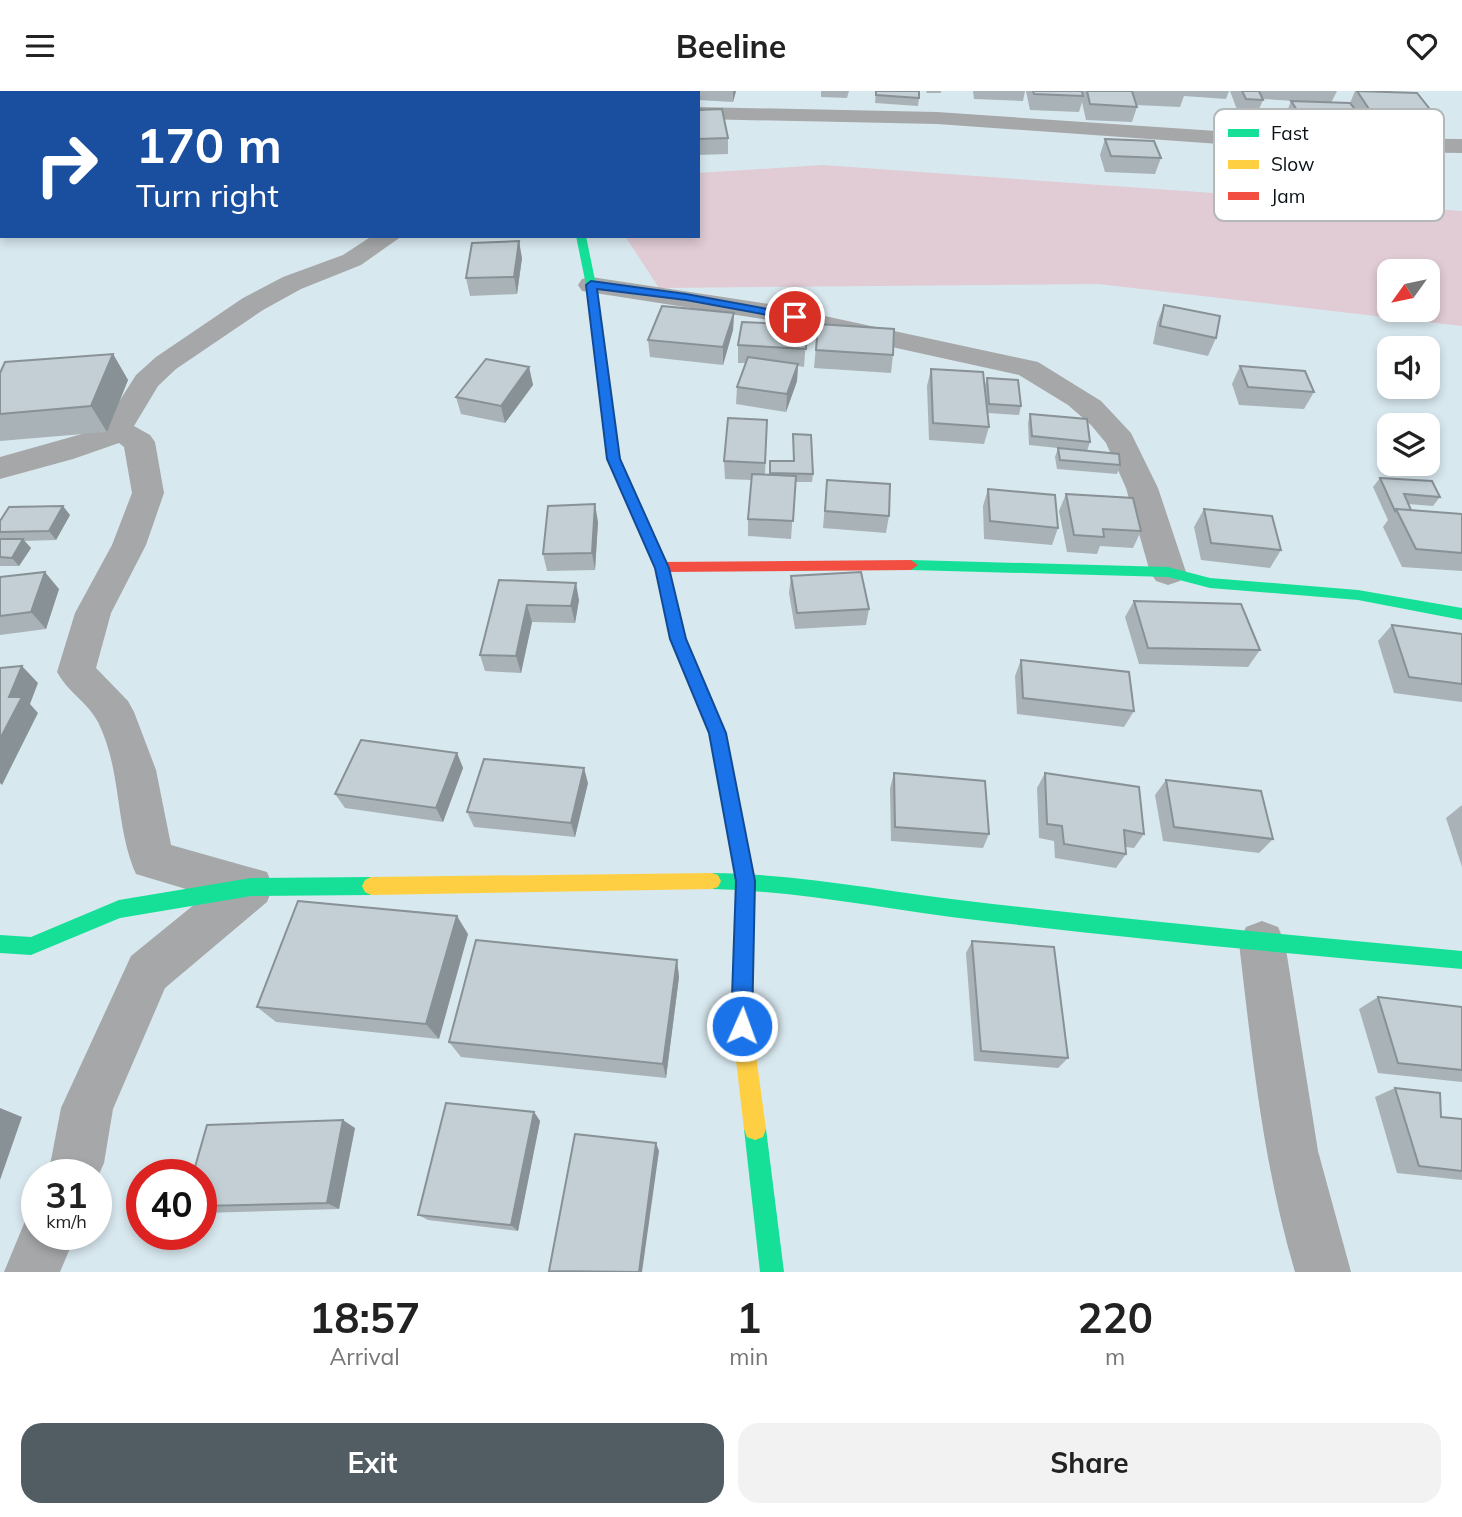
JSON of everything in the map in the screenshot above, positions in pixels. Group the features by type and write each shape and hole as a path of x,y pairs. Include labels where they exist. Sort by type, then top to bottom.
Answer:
{"street":[{"path":"700,113 804,102 1214,136"},
{"path":"1444,147 1462,146"},
{"path":"0,468 107,437 117,429 136,394 166,362 253,304 292,283 352,260 387,238"},
{"path":"581,238 591,285 614,459 662,568 678,639 717,733 746,881 742,1026 772,1272"},
{"path":"591,285 769,312 1028,368 1055,383 1097,415 1119,438 1132,464 1168,572"},
{"path":"117,429 139,442 148,493 129,545 93,613 76,672 114,712 135,770 152,860 251,887"},
{"path":"662,568 975,565 1168,572 1210,583 1358,595 1462,614"},
{"path":"0,944 31,946 119,909 251,887 746,881 945,908 1262,943 1462,960"},
{"path":"78,1159 87,1108 148,972 251,887"},
{"path":"1262,943 1287,1127 1307,1225 1323,1272"},
{"path":"33,1272 42,1250"}],"shaded area":[{"path":"823,165 1214,193 1214,221 1444,221 1444,210 1462,211 1462,326 1427,322 1440,322 1440,259 1377,259 1377,316 1098,284 659,288 626,238 700,238 700,173"}],"building":[{"path":"876,91 919,91 919,98 876,95"},
{"path":"1033,91 1082,91 1083,96 1034,94"},
{"path":"1087,91 1132,91 1137,107 1090,104"},
{"path":"1242,91 1259,91 1263,100 1246,99"},
{"path":"1357,91 1417,93 1430,109 1369,109"},
{"path":"1291,101 1350,103 1355,109 1296,109"},
{"path":"722,109 728,138 700,139 700,110"},
{"path":"1105,139 1154,141 1161,158 1111,156"},
{"path":"519,241 514,277 466,278 472,243"},
{"path":"1164,305 1220,316 1216,338 1160,326"},
{"path":"662,306 734,313 723,347 648,340"},
{"path":"742,322 807,325 806,349 738,345"},
{"path":"818,324 894,329 893,355 816,350"},
{"path":"113,354 91,406 0,414 0,373 5,362"},
{"path":"748,357 798,364 787,394 737,387"},
{"path":"486,359 529,367 501,406 456,397"},
{"path":"1240,366 1305,371 1314,392 1248,387"},
{"path":"931,369 983,372 989,427 933,423"},
{"path":"987,378 1018,380 1021,406 989,404"},
{"path":"1030,414 1087,419 1090,442 1032,436"},
{"path":"728,418 767,420 765,463 724,461"},
{"path":"793,434 811,435 813,474 770,473 770,461 794,461"},
{"path":"1058,448 1119,454 1120,465 1060,460"},
{"path":"752,474 796,476 793,521 748,519"},
{"path":"1380,478 1432,481 1440,497 1404,494 1411,510 1395,511"},
{"path":"827,480 890,484 889,516 825,511"},
{"path":"988,489 1055,495 1058,528 990,521"},
{"path":"1066,494 1133,498 1141,531 1103,529 1104,537 1074,535"},
{"path":"595,504 592,553 543,554 548,506"},
{"path":"63,506 49,531 0,532 0,521 9,507"},
{"path":"1204,509 1272,516 1281,550 1211,543"},
{"path":"1396,509 1462,514 1462,553 1416,549"},
{"path":"0,539 23,539 12,558 0,557"},
{"path":"45,572 31,612 0,616 0,577"},
{"path":"861,572 869,609 797,613 791,576"},
{"path":"499,580 576,583 571,606 527,605 516,656 480,655"},
{"path":"1134,601 1241,604 1260,650 1148,648"},
{"path":"1392,625 1462,634 1462,684 1409,677"},
{"path":"1021,660 1129,672 1134,711 1023,698"},
{"path":"22,666 9,697 22,697 0,739 0,668"},
{"path":"361,740 457,753 436,808 335,794"},
{"path":"484,759 584,768 571,823 467,812"},
{"path":"894,773 985,781 989,834 895,827"},
{"path":"1045,773 1139,787 1144,834 1124,830 1126,854 1064,844 1062,826 1047,824"},
{"path":"1166,780 1261,791 1273,839 1174,827"},
{"path":"298,901 457,916 426,1024 257,1007"},
{"path":"476,940 677,960 663,1064 449,1042"},
{"path":"972,941 1054,947 1068,1058 981,1051"},
{"path":"1378,997 1462,1007 1462,1070 1398,1063"},
{"path":"1395,1088 1440,1093 1441,1117 1462,1119 1462,1171 1419,1166"},
{"path":"446,1103 534,1112 511,1225 418,1215"},
{"path":"343,1120 327,1203 217,1206 217,1159 197,1159 207,1125"},
{"path":"575,1134 656,1143 639,1272 549,1271"}],"traffic: fast":[{"path":"581,238 591,285 614,458 661,565"},
{"path":"911,565 1168,572 1210,583 1358,595 1462,614"},
{"path":"712,881 771,884 920,905 1462,960"},
{"path":"0,944 31,946 119,909 251,887 371,886"},
{"path":"755,1129 772,1272"}],"traffic: slow":[{"path":"661,565 678,639 717,733 746,881 742,1026 755,1129"},
{"path":"371,886 712,881"}],"traffic: jam":[{"path":"662,567 911,565"}],"route":[{"path":"742,1026 746,881 717,733 678,639 662,568 614,459 591,285 686,297 795,317"}]}
